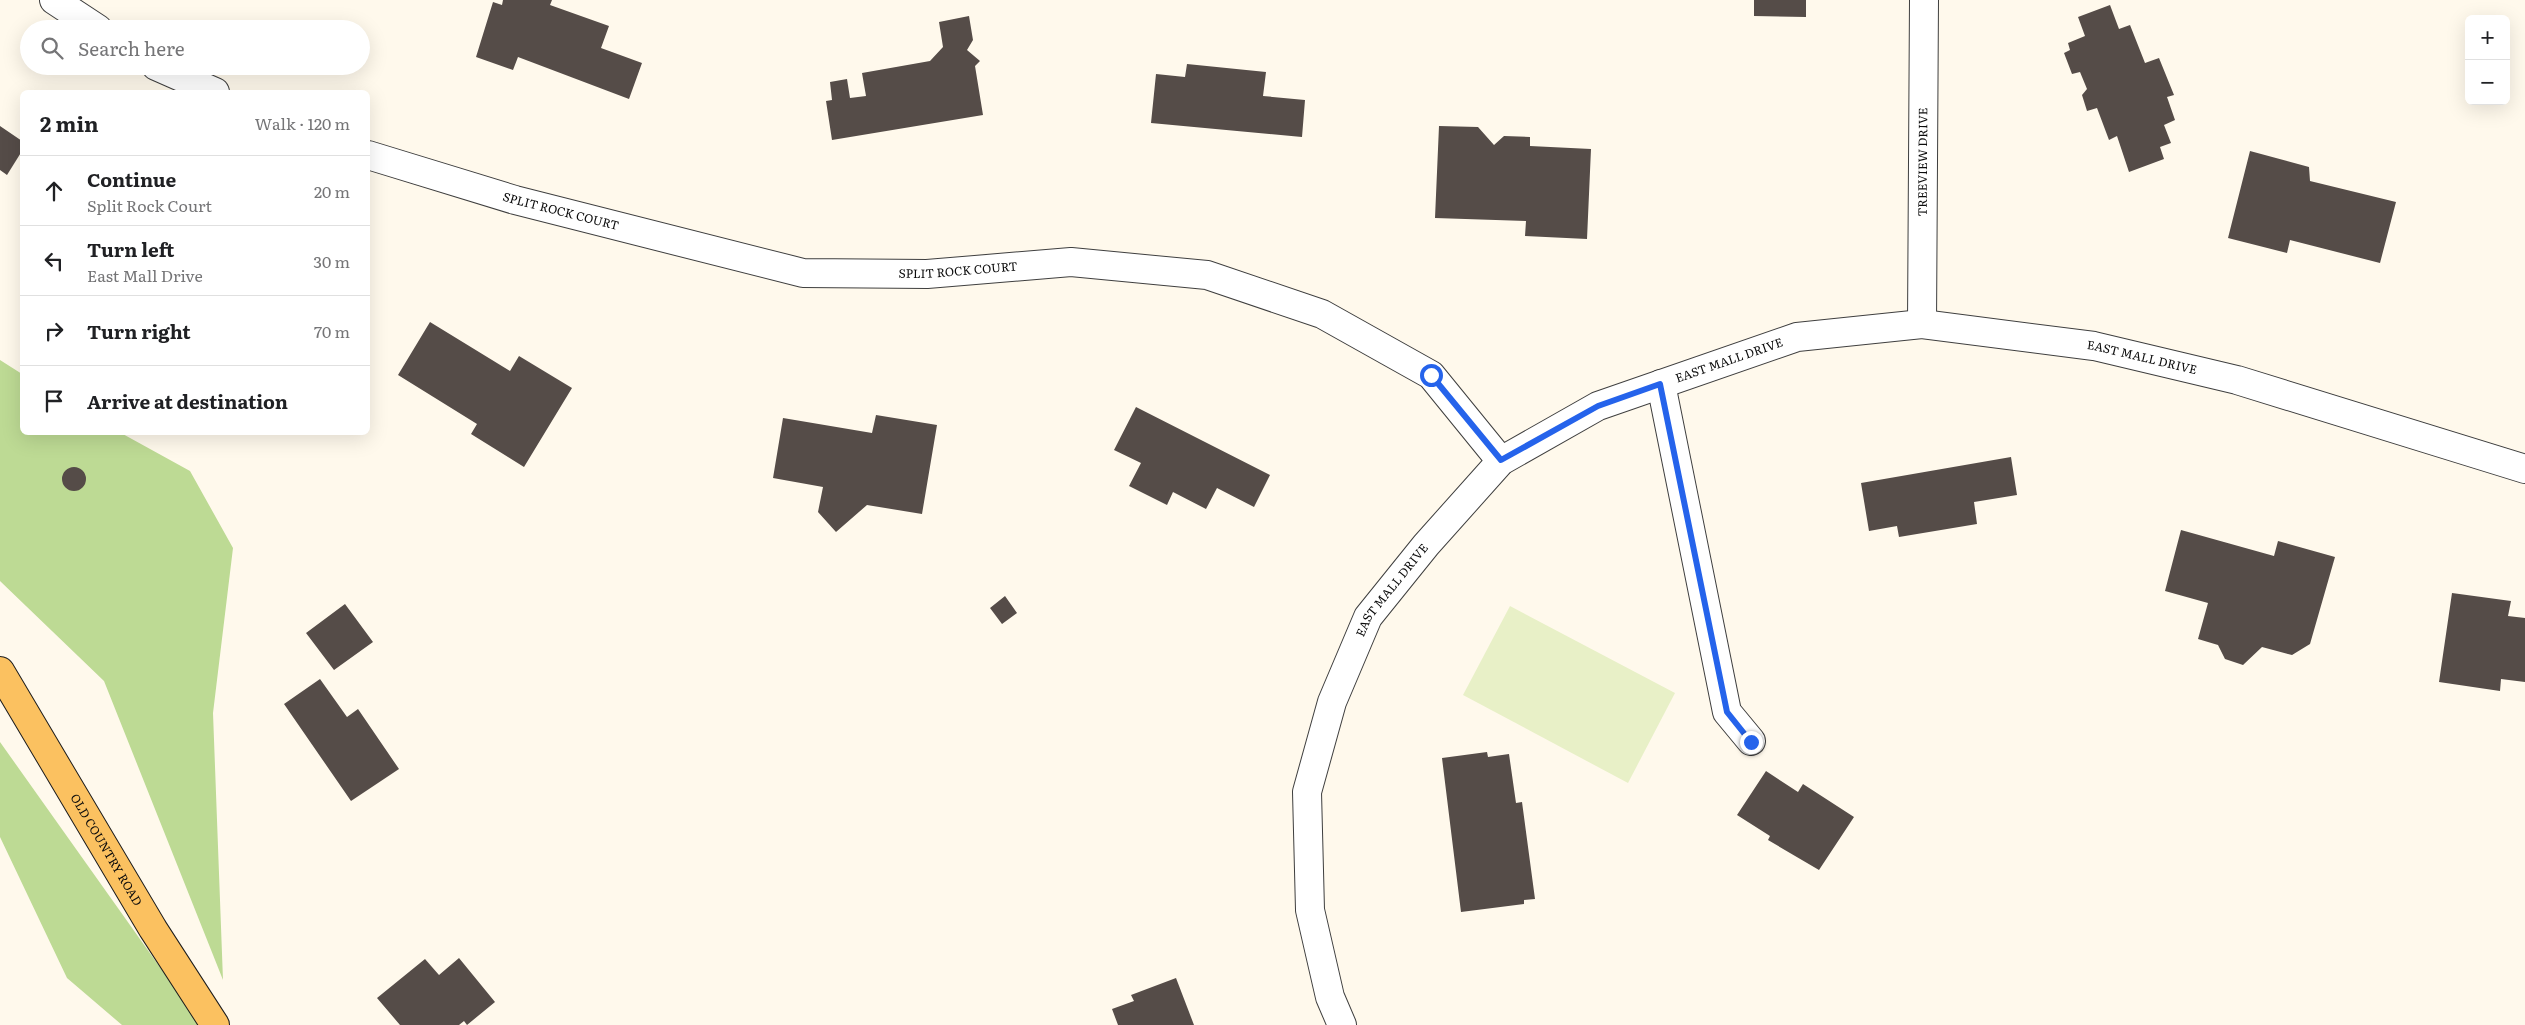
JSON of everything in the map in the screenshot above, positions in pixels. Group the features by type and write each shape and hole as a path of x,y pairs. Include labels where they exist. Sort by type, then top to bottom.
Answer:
{"main road":[{"name":"OLD COUNTRY ROAD","path":"0,671 153,929 215,1025"}],"street":[{"path":"54,0 84,20"},
{"name":"TREEVIEW DRIVE","path":"1922,324 1924,0"},
{"path":"176,75 210,90"},
{"name":"SPLIT ROCK COURT","path":"370,156 515,200 803,273 926,274 1071,262 1207,275 1322,314 1431,375 1501,460"},
{"name":"EAST MALL DRIVE","path":"1342,1025 1330,997 1310,910 1307,792 1332,702 1368,616 1426,545 1501,460 1598,406 1797,337 1922,324 2094,346 2237,380 2524,461"},
{"path":"1660,384 1727,712 1751,742"}],"green space":[{"path":"0,360 20,373 20,435 125,435 190,471 233,548 213,713 223,980 104,681 0,581"},
{"path":"1510,606 1675,693 1628,783 1463,695"},
{"path":"0,742 201,1025 122,1025 67,978 0,837"}],"building":[{"path":"503,0 552,0 550,5 609,26 601,48 642,63 629,99 518,57 513,70 476,57 493,2 502,5"},
{"path":"1754,0 1806,0 1806,17 1754,16"},
{"path":"2110,5 2119,29 2130,25 2145,63 2159,58 2174,95 2167,97 2175,120 2164,125 2171,143 2160,147 2164,159 2129,172 2117,136 2109,140 2097,108 2087,111 2082,95 2087,89 2080,72 2072,74 2064,53 2070,50 2068,43 2085,36 2078,17"},
{"path":"969,16 973,40 967,50 980,61 975,66 983,115 832,140 826,101 832,100 830,82 847,79 850,98 866,96 862,73 930,61 943,47 939,22"},
{"path":"1187,64 1266,72 1263,96 1305,100 1302,137 1151,123 1156,74 1185,77"},
{"path":"0,126 20,140 20,154 7,175 0,170"},
{"path":"1439,126 1478,127 1494,145 1504,136 1530,137 1530,146 1591,149 1587,239 1525,236 1526,221 1435,218"},
{"path":"2250,151 2309,167 2310,181 2396,202 2380,263 2290,240 2287,253 2228,238"},
{"path":"430,322 510,371 519,356 572,388 524,467 471,434 477,424 398,375"},
{"path":"1136,407 1270,475 1254,507 1217,488 1206,509 1173,492 1167,505 1129,486 1141,463 1114,450"},
{"path":"876,415 937,425 922,514 867,505 836,532 818,512 823,487 773,478 783,418 872,433"},
{"path":"2011,457 2017,495 1974,502 1977,524 1899,537 1897,526 1869,531 1861,483"},
{"path":"74,467 83,470 86,479 83,488 74,491 65,488 62,479 65,470"},
{"path":"2181,530 2274,556 2278,541 2335,557 2310,644 2292,655 2262,647 2243,665 2225,659 2218,645 2198,639 2208,603 2165,591"},
{"path":"2452,593 2511,601 2508,616 2525,618 2525,682 2501,679 2500,691 2439,682"},
{"path":"1005,596 1017,613 1002,624 990,608"},
{"path":"345,604 373,642 334,670 306,633"},
{"path":"320,679 347,717 358,709 399,769 351,801 284,704"},
{"path":"1487,752 1488,757 1509,754 1516,803 1522,802 1535,899 1524,900 1524,904 1461,912 1442,758"},
{"path":"1766,771 1798,792 1803,784 1854,817 1819,870 1768,840 1770,836 1737,815"},
{"path":"459,958 495,1002 467,1025 464,1021 459,1025 400,1025 377,998 425,959 439,975"},
{"path":"1176,978 1194,1025 1118,1025 1112,1009 1134,1001 1131,995"}],"route":[{"path":"1431,375 1501,460 1598,406 1660,384 1727,712 1751,742"}]}
